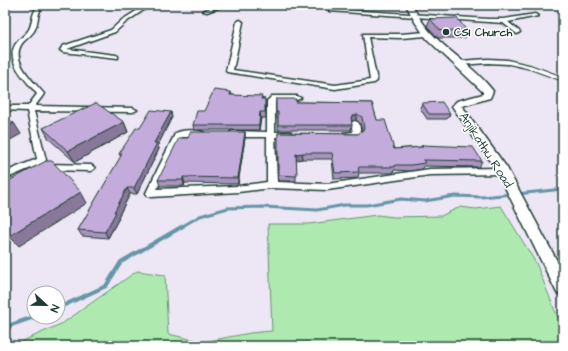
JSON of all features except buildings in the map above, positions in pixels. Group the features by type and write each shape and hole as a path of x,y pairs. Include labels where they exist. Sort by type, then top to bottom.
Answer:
{"street":[{"path":"30,108 42,94 18,63 16,51 22,40 32,30 35,11 41,5"},
{"path":"116,57 63,50 65,47 113,31 124,21 149,5"},
{"path":"206,11 223,5"},
{"name":"Anjikathu Road","path":"409,5 426,34 439,48 459,63 488,91 487,96 460,103 457,106 503,171 563,288"},
{"path":"330,10 416,17 504,21 535,16"},
{"path":"504,21 517,32"},
{"path":"240,22 228,71 335,87 374,81 365,35 401,36 426,34"},
{"path":"459,63 488,61 508,62"},
{"path":"272,185 271,101 275,98 297,98"},
{"path":"5,108 133,110"},
{"path":"5,176 42,160 30,108"},
{"path":"334,135 357,135 355,123"},
{"path":"209,134 179,134 150,193 238,189 272,185 327,187 430,172 503,171"},
{"path":"225,134 302,135"},
{"path":"25,167 90,168"}],"lane":[{"path":"508,62 530,67 563,79"}],"green space":[{"path":"501,206 536,263 563,331 563,346 18,346 21,342 59,325 66,325 66,321 137,271 165,275 168,334 203,342 250,333 272,331 268,224 309,224 377,215 394,217 441,216 460,207 476,209"}],"waterway":[{"path":"517,194 563,189"},
{"path":"181,227 200,216 228,208 264,207 317,210 345,205 367,205 401,199 425,201 455,196 482,197 512,194"},
{"path":"66,304 106,286 121,262 183,226"},
{"path":"5,331 11,325 26,320"}],"place":[{"name":"CSI Church","path":"446,32"}]}
